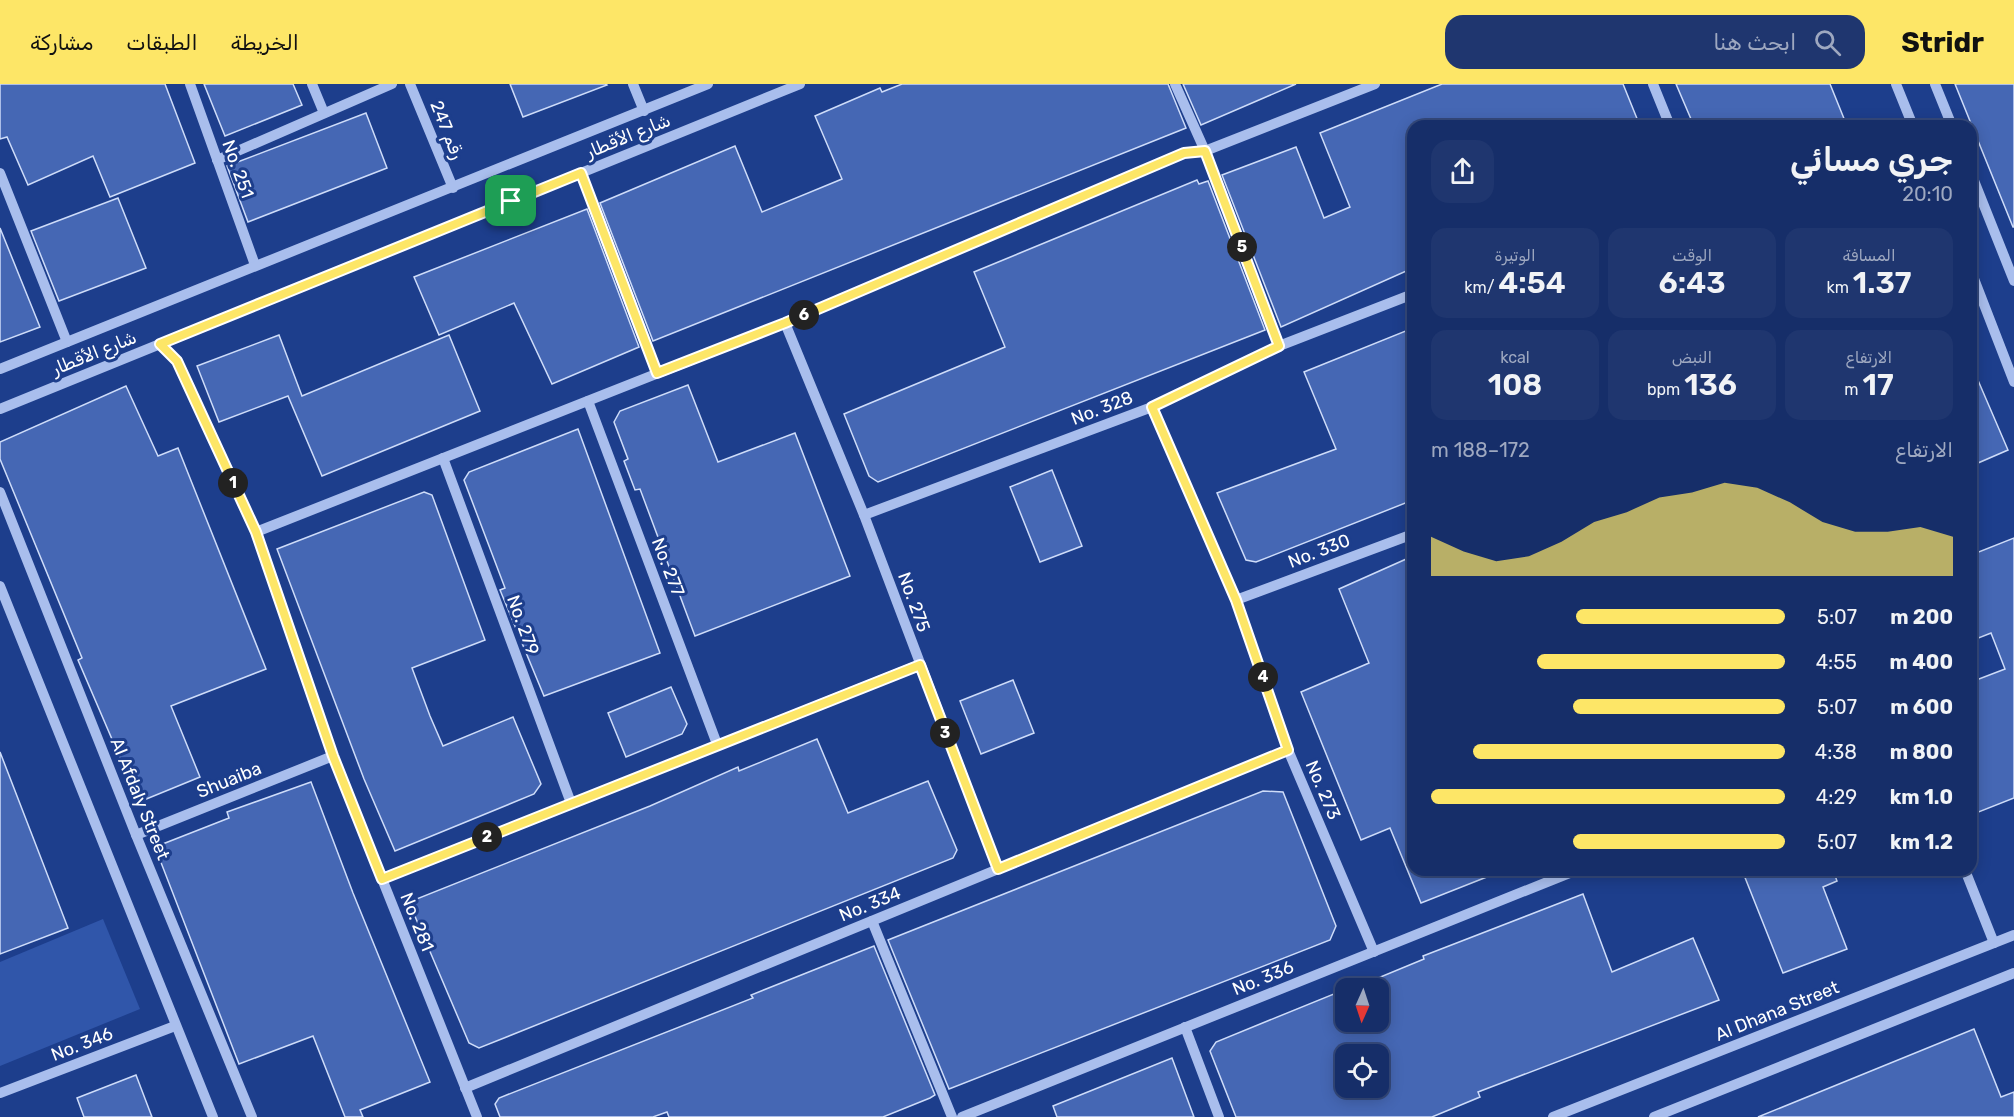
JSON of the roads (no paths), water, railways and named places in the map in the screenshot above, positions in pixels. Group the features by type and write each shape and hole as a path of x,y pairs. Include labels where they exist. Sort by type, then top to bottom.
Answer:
{"street":[{"name":"No. 251","path":"190,84 255,265"},
{"path":"312,84 324,113"},
{"path":"217,160 392,84"},
{"name":"رقم 247","path":"410,84 453,188"},
{"path":"633,84 644,111"},
{"name":"شارع الأقطار","path":"0,369 708,84"},
{"name":"شارع الأقطار","path":"0,409 581,173 777,88 800,84"},
{"path":"1175,84 1205,151 1279,346"},
{"path":"256,532 785,323 1184,153 1205,151 1375,84"},
{"path":"1653,84 1668,120"},
{"path":"1896,84 1911,120"},
{"path":"1935,84 1950,120"},
{"path":"0,173 67,342"},
{"path":"581,173 657,373"},
{"path":"1977,188 2014,281"},
{"path":"1977,288 2014,382"},
{"name":"No. 328","path":"864,515 1152,407 1279,346 1407,296"},
{"name":"No. 275","path":"785,323 864,515 998,869"},
{"name":"No. 281","path":"160,344 177,361 256,532 333,756 477,1117"},
{"name":"No. 277","path":"588,401 717,744"},
{"name":"No. 273","path":"1152,407 1236,600 1288,750 1374,952"},
{"name":"No. 279","path":"443,458 571,803"},
{"name":"Al Afdaly Street","path":"0,492 136,835 252,1117"},
{"name":"No. 330","path":"1236,600 1407,536"},
{"path":"0,586 213,1117"},
{"path":"382,879 920,665"},
{"name":"No. 334","path":"465,1088 1288,750"},
{"name":"Shuaiba","path":"136,835 333,756"},
{"name":"No. 336","path":"962,1117 1562,876"},
{"path":"1967,876 1994,943"},
{"path":"872,921 952,1117"},
{"name":"Al Dhana Street","path":"1553,1117 2014,935"},
{"path":"1654,1117 2012,974 2014,986"},
{"name":"No. 346","path":"0,1093 175,1026"},
{"path":"1185,1028 1220,1117"}]}
